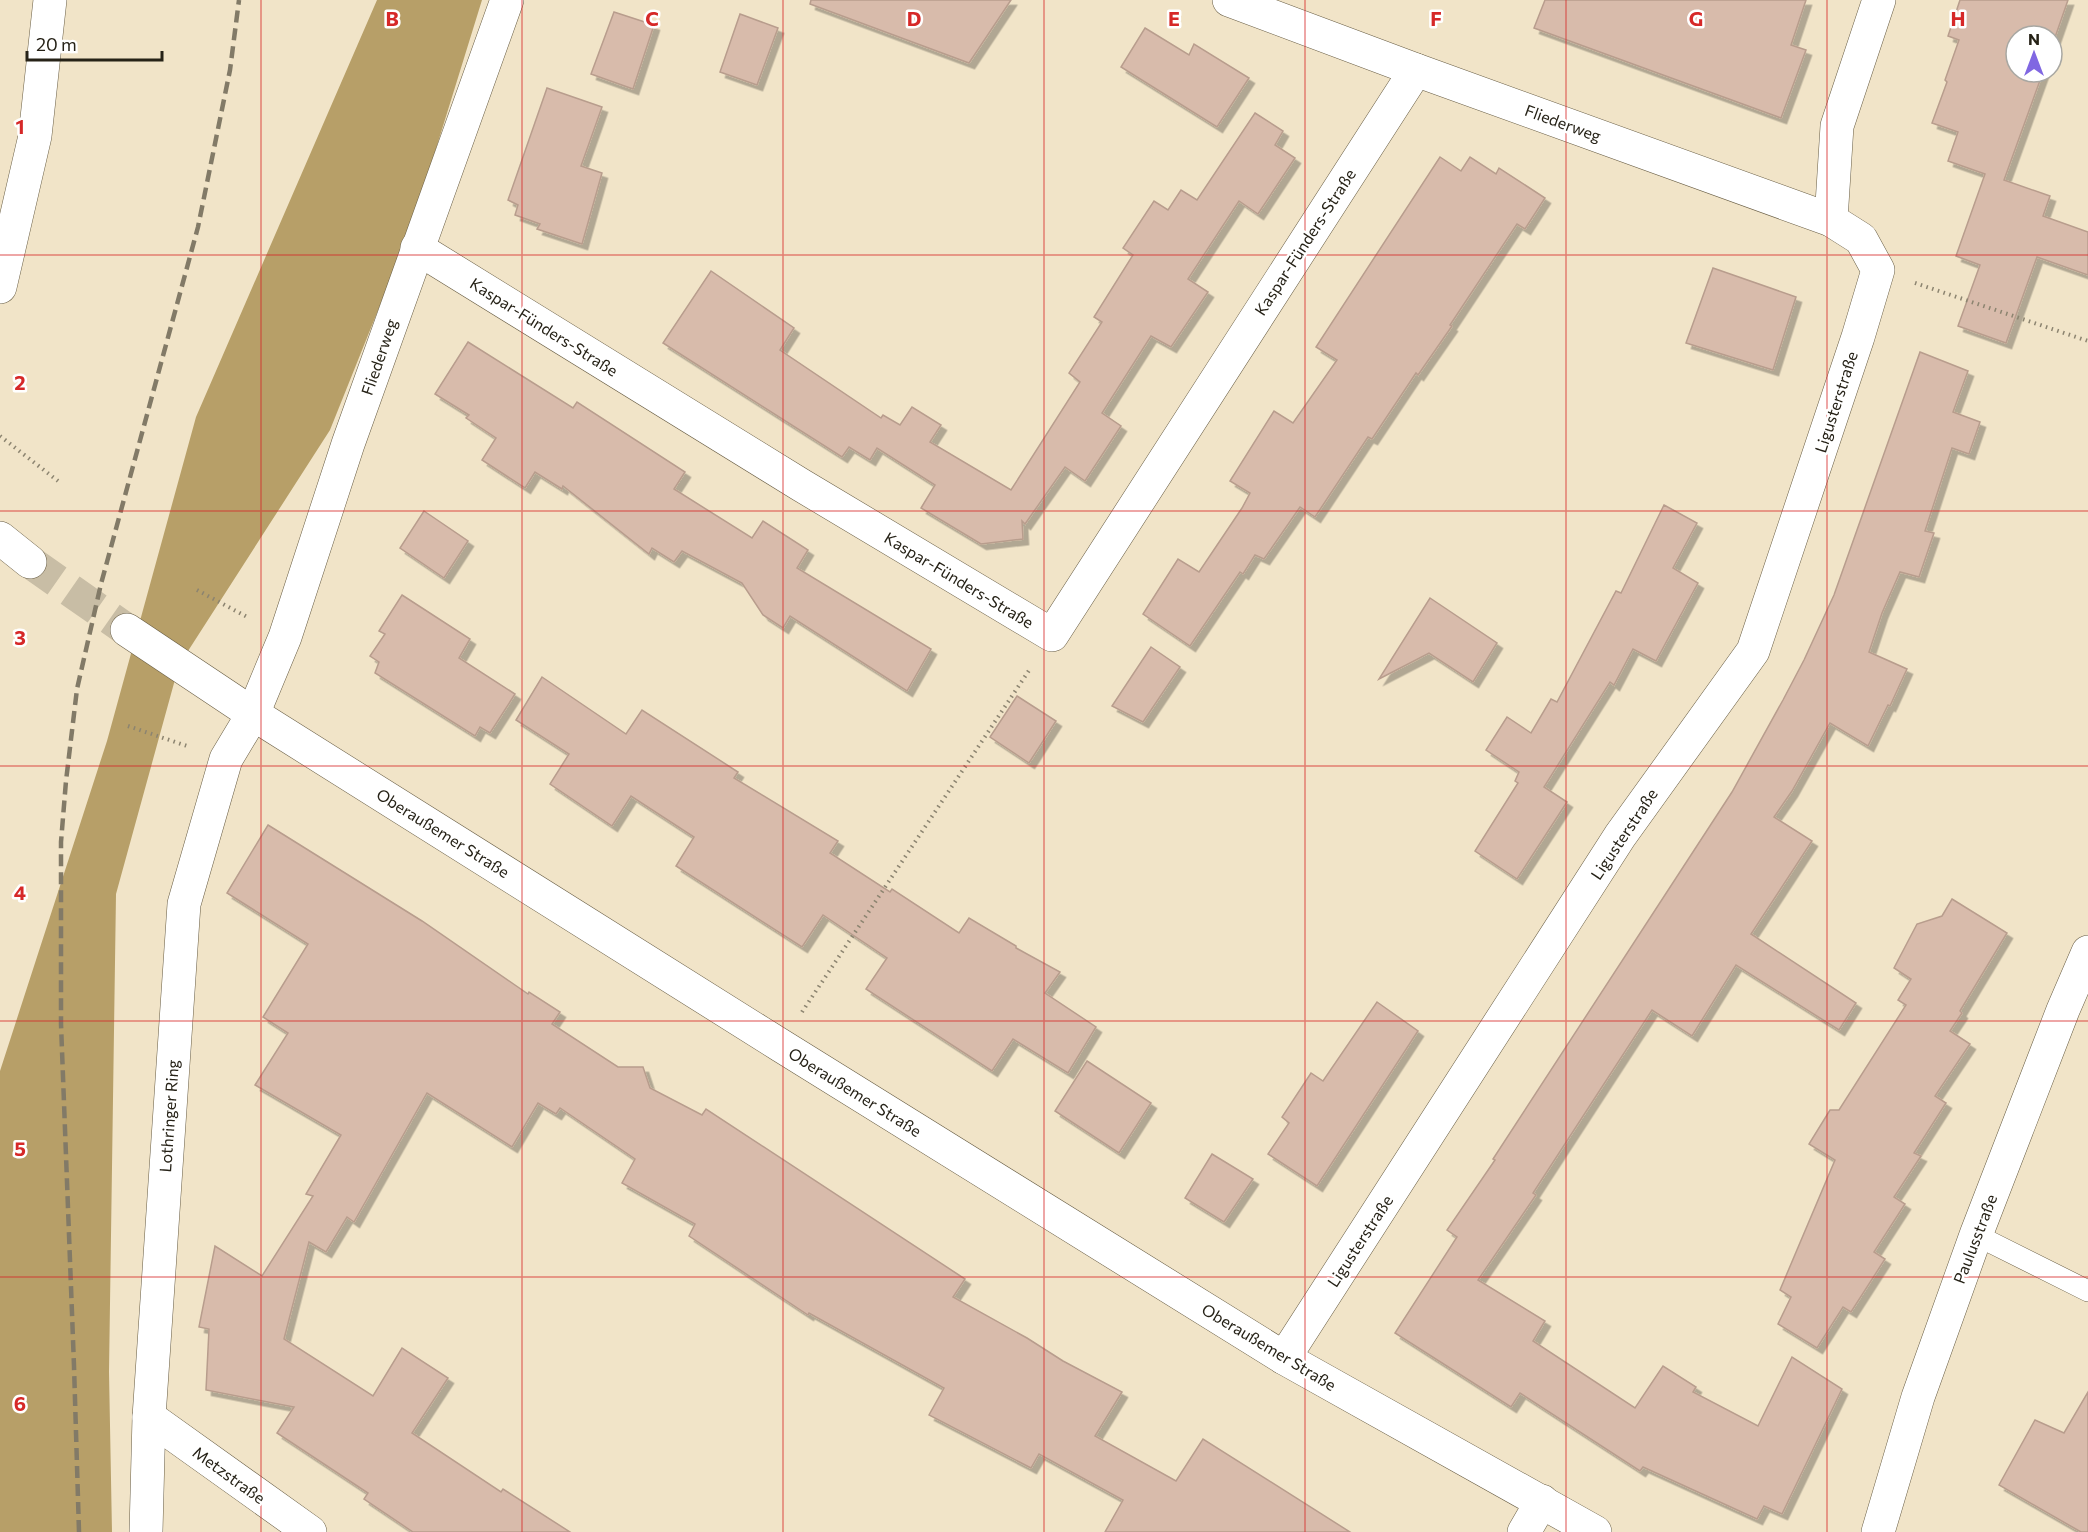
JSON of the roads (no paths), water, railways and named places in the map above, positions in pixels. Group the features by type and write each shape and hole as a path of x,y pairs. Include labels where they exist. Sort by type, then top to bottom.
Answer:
{"street":[{"path":"0,287 34,136 50,0"},
{"name":"Fliederweg","path":"253,714 285,638 348,444 507,0"},
{"name":"Fliederweg","path":"1229,0 1831,220 1861,239 1878,270"},
{"path":"1831,220 1838,126 1879,0"},
{"name":"Kaspar-Fünders-Straße","path":"417,248 801,485 1052,635 1416,70"},
{"name":"Ligusterstraße","path":"1284,1358 1620,836 1753,651 1858,337 1878,270"},
{"path":"0,538 30,562"},
{"name":"Oberaußemer Straße","path":"127,630 253,714 780,1046 1284,1358 1595,1532"},
{"name":"Lothringer Ring","path":"146,1532 149,1418 184,904 226,759 253,714"},
{"name":"Paulusstraße","path":"1878,1532 1918,1397 1976,1235 2063,1010 2088,952"},
{"name":"Metzstraße","path":"149,1418 310,1532"},
{"path":"1524,1532 1542,1502"}],"lane":[{"path":"1976,1235 2088,1291"}],"tunnel":[{"path":"30,562 127,630"}],"railway":[{"path":"79,1532 61,1024 61,842 66,781 77,689 101,584 198,227 230,70 239,0"}]}
